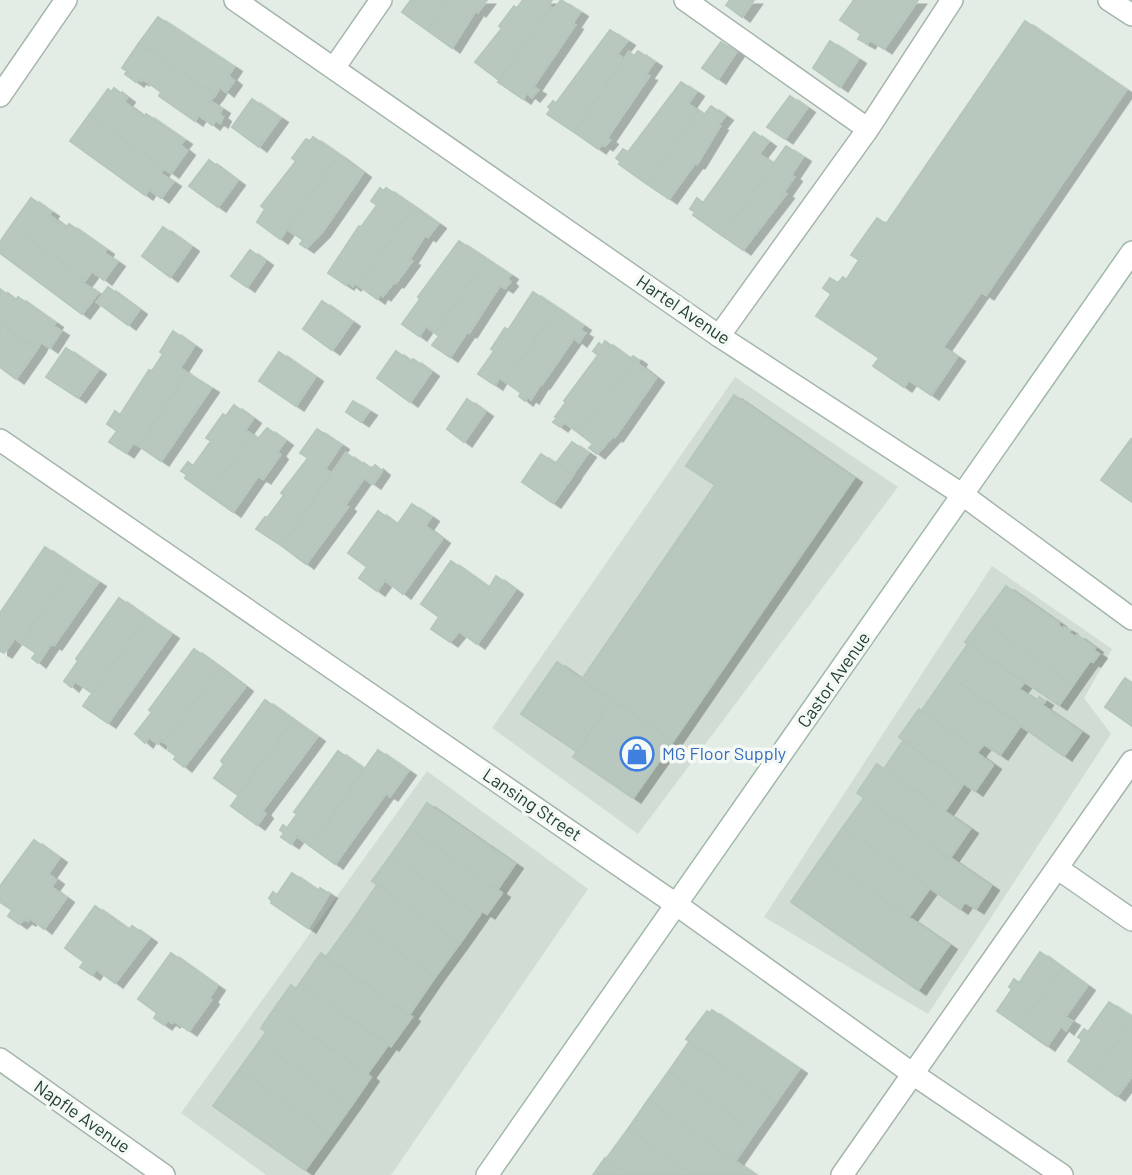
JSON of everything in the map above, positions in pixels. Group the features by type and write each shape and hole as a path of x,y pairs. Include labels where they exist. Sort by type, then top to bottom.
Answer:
{"street":[{"path":"0,96 66,0"},
{"name":"Hartel Avenue","path":"235,0 719,335 964,495 1132,619"},
{"path":"334,68 380,0"},
{"path":"685,0 868,129"},
{"path":"719,335 868,129 952,0"},
{"path":"1109,0 1132,15"},
{"name":"Castor Avenue","path":"487,1175 1132,252"},
{"name":"Lansing Street","path":"0,440 677,905 912,1073 1062,1175"},
{"path":"842,1175 1132,761"},
{"path":"1057,868 1132,920"},
{"name":"Napfle Avenue","path":"0,1059 164,1175"}],"shaded area":[{"path":"735,377 898,487 638,834 492,728"},
{"path":"992,566 1112,649 1084,698 1111,734 928,1014 764,917"},
{"path":"427,771 588,889 391,1175 266,1175 181,1113"}],"building":[{"path":"411,0 449,0 427,30 402,12"},
{"path":"449,0 487,0 478,12 476,10 452,48 427,30"},
{"path":"523,0 552,0 548,7 551,8 499,80 475,62 502,28 499,26 514,6 517,8"},
{"path":"561,0 580,12 572,24 575,25 533,87 538,90 532,97 527,93 523,99 498,82 551,8 553,10"},
{"path":"730,0 754,0 742,17 726,5"},
{"path":"854,0 918,0 884,49 870,40 867,44 858,39 861,34 840,20"},
{"path":"158,17 234,67 228,76 234,81 226,92 220,87 215,95 139,43"},
{"path":"1025,21 1126,90 986,295 981,292 943,347 957,357 931,395 909,380 904,387 873,366 879,358 816,316 831,294 823,288 830,278 838,283 843,277 846,280 859,260 851,255 877,218 886,224"},
{"path":"610,30 627,41 617,54 624,59 574,132 547,114 551,109 548,107 553,101 556,103"},
{"path":"830,41 858,59 840,87 813,68"},
{"path":"721,42 736,52 718,79 702,68"},
{"path":"139,43 215,95 210,101 222,109 219,114 223,117 220,123 216,120 212,125 199,115 195,121 159,96 161,92 143,79 136,82 125,74 127,71 122,68"},
{"path":"638,51 654,62 645,75 649,76 607,138 610,140 598,149 574,132 629,52 634,56"},
{"path":"681,82 696,92 688,104 698,111 647,184 619,164 621,162 616,158 623,149 628,152"},
{"path":"114,88 127,98 124,102 144,117 146,114 184,140 180,145 187,151 171,173 89,115 108,89 111,92"},
{"path":"790,96 807,108 785,139 767,127"},
{"path":"252,99 280,118 259,147 232,127"},
{"path":"711,106 725,116 697,164 695,163 669,199 647,184 698,111 704,115"},
{"path":"89,115 164,168 160,173 173,182 161,198 149,189 145,195 70,141"},
{"path":"754,132 768,142 759,154 774,164 723,236 693,215 695,212 690,209 697,198 703,203"},
{"path":"313,137 339,155 280,239 257,222 265,209 261,206 296,161 292,158 306,139 310,141"},
{"path":"786,146 803,157 791,175 794,177 783,193 786,194 743,250 723,236"},
{"path":"339,155 363,173 322,232 306,248 300,244 303,240 287,229"},
{"path":"209,160 237,181 218,207 189,186"},
{"path":"380,188 384,191 386,188 414,207 358,285 355,283 353,286 348,282 346,285 328,273 359,226 361,227 377,205 371,201"},
{"path":"31,198 51,212 49,215 66,228 69,224 106,250 104,253 117,262 104,280 92,271 86,279 11,226"},
{"path":"414,207 438,224 428,237 425,235 409,260 412,261 396,283 377,299 358,285"},
{"path":"11,226 86,279 83,283 98,293 82,314 0,253 0,242"},
{"path":"163,227 191,247 170,277 142,256"},
{"path":"459,241 486,259 435,333 426,326 419,336 402,324"},
{"path":"250,250 265,261 247,287 231,276"},
{"path":"486,259 510,275 507,279 510,282 505,288 500,285 450,357 432,345 439,336 435,333"},
{"path":"108,287 139,310 128,325 97,302"},
{"path":"0,289 16,301 18,297 55,323 53,326 61,331 50,348 41,342 37,349 0,323"},
{"path":"533,292 557,308 506,382 499,378 495,385 478,374 494,351 491,349 505,328 508,330"},
{"path":"322,301 352,322 332,350 303,329"},
{"path":"557,308 583,326 580,330 585,333 579,342 574,338 531,399 528,397 525,401 519,396 521,393 506,382"},
{"path":"0,323 37,349 16,379 0,367"},
{"path":"173,331 194,346 180,368 187,373 139,446 133,443 126,453 109,442 117,431 107,424 115,411 120,415 149,370 152,371"},
{"path":"605,341 630,359 633,356 636,358 579,433 564,422 560,427 553,422 557,418 555,417 598,355 593,351 599,343 602,346"},
{"path":"66,348 98,370 78,398 46,377"},
{"path":"396,351 431,372 410,402 377,378"},
{"path":"279,352 315,377 296,406 259,381"},
{"path":"636,358 639,360 637,363 656,378 615,437 613,436 597,454 589,448 593,444 579,433"},
{"path":"187,373 211,388 161,461 139,446"},
{"path":"734,395 854,478 673,741 582,679 715,485 686,466"},
{"path":"467,399 485,412 464,442 447,429"},
{"path":"353,401 369,411 361,422 346,412"},
{"path":"234,405 253,419 245,430 252,435 209,495 185,478 187,475 181,471 188,462 193,466 211,441 206,438 223,414 226,416"},
{"path":"267,428 285,441 277,452 280,455 263,479 258,476 233,512 209,495 252,435 258,439"},
{"path":"317,429 341,445 325,469 332,474 282,546 256,529 284,495 281,493 308,458 300,453"},
{"path":"1132,440 1132,502 1101,480"},
{"path":"572,442 588,453 573,474 556,463"},
{"path":"346,453 363,465 364,463 372,469 375,465 382,471 373,484 364,478 345,505 348,507 306,564 282,546"},
{"path":"541,454 573,475 553,503 522,482"},
{"path":"412,504 431,517 425,526 442,539 403,594 385,580 377,591 359,578 367,567 348,553 378,511 397,525"},
{"path":"45,547 73,566 21,643 15,638 4,653 0,651 0,613"},
{"path":"451,561 489,588 496,576 515,590 477,644 459,631 450,642 431,629 439,617 421,604"},
{"path":"73,566 98,582 54,645 51,644 38,663 32,658 36,653 21,643"},
{"path":"1006,586 1059,623 1063,629 1064,627 1070,630 1069,633 1076,637 1077,635 1095,648 1093,650 1099,654 1093,662 1090,661 1073,685 981,620"},
{"path":"119,598 146,617 92,693 75,681 71,687 64,681 78,661 76,659"},
{"path":"146,617 171,634 108,723 83,706"},
{"path":"981,620 1073,685 1059,705 965,642"},
{"path":"968,644 1024,683 1019,689 1037,701 1039,697 1045,701 1042,705 1081,732 1064,756 947,674"},
{"path":"194,649 220,668 164,742 161,740 158,744 149,737 145,743 135,734 152,712 149,710"},
{"path":"557,662 612,700 576,751 521,714"},
{"path":"220,668 245,687 184,767 174,759 176,756 168,750 170,747 164,742"},
{"path":"947,674 1021,725 1000,755 984,744 979,750 922,710"},
{"path":"1125,678 1132,683 1132,726 1105,707"},
{"path":"265,700 293,720 238,795 214,778 224,764 221,761"},
{"path":"612,700 673,741 633,798 573,757"},
{"path":"919,709 979,750 977,753 993,765 975,791 899,737"},
{"path":"293,720 317,737 262,811 265,814 257,825 231,806"},
{"path":"903,741 964,783 945,811 884,769"},
{"path":"378,750 408,771 390,796 386,793 335,864 310,846"},
{"path":"338,751 365,770 310,846 297,836 291,844 281,837 284,833 280,830 283,825 287,828 297,814 294,812"},
{"path":"877,764 970,829 950,858 857,793"},
{"path":"864,798 991,886 976,909 965,902 960,909 843,827"},
{"path":"427,803 515,864 497,890 410,828"},
{"path":"843,827 930,888 909,917 822,857"},
{"path":"410,828 502,893 487,914 482,911 479,916 391,855"},
{"path":"34,840 59,858 48,874 56,880 51,887 66,898 44,929 30,918 19,924 8,916 12,910 0,902 0,886"},
{"path":"391,855 479,916 460,943 372,881"},
{"path":"822,857 949,945 918,990 791,902"},
{"path":"292,873 318,891 320,888 329,894 308,928 271,903 269,898 273,892 277,895"},
{"path":"377,885 460,943 435,977 353,920"},
{"path":"95,906 129,930 132,926 149,938 115,983 96,969 92,975 80,967 84,962 65,948"},
{"path":"353,920 435,977 409,1015 326,957"},
{"path":"1040,952 1062,968 1020,1027 997,1011 1012,989 1009,987 1014,979 1019,983"},
{"path":"171,953 217,986 209,998 211,1000 189,1031 174,1021 172,1023 168,1020 164,1025 154,1018 157,1013 138,999"},
{"path":"321,953 412,1017 391,1046 300,983"},
{"path":"1062,968 1087,986 1065,1017 1072,1021 1066,1030 1061,1026 1047,1046 1020,1027"},
{"path":"300,983 388,1045 367,1074 274,1009 291,985 296,989"},
{"path":"1109,1002 1132,1017 1132,1020 1092,1078 1068,1061 1082,1040 1078,1037 1084,1029 1088,1032"},
{"path":"274,1009 371,1077 351,1106 259,1042 266,1032 261,1028"},
{"path":"712,1010 799,1069 776,1102 686,1039 707,1011 710,1013"},
{"path":"1132,1020 1132,1076 1117,1096 1092,1078"},
{"path":"259,1042 351,1106 331,1134 239,1070"},
{"path":"689,1042 776,1102 755,1132 669,1071"},
{"path":"239,1070 331,1134 305,1170 213,1106"},
{"path":"669,1071 755,1132 735,1161 648,1100"},
{"path":"648,1100 755,1175 694,1175 628,1129"},
{"path":"628,1129 694,1175 629,1175 606,1159"},
{"path":"606,1159 629,1175 593,1175"}],"place":[{"name":"MG Floor Supply","path":"637,754"}]}
